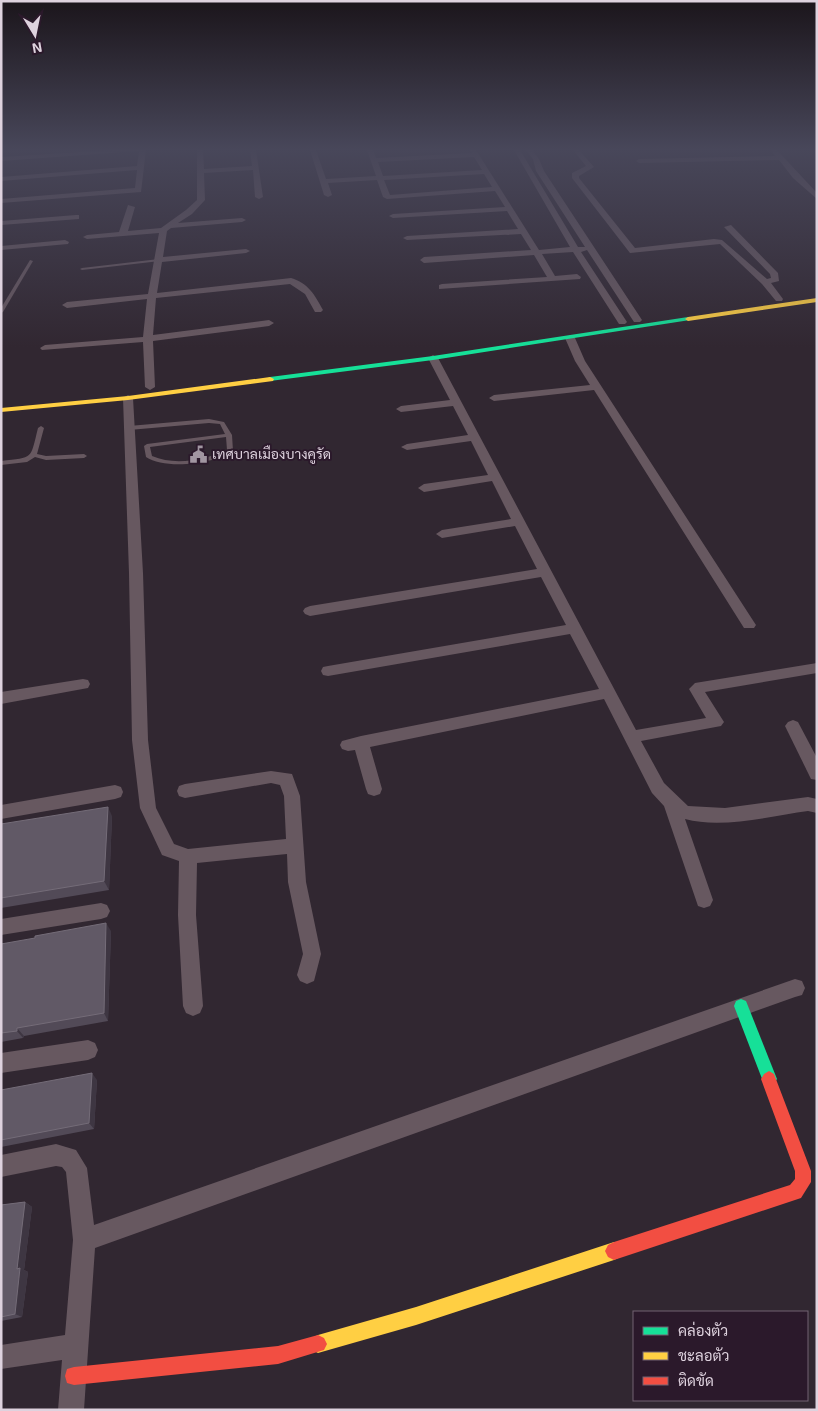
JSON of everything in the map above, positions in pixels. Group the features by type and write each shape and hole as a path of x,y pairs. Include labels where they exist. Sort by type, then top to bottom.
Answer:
{"street":[{"path":"122,233 128,216"},
{"path":"150,391 148,339 152,298 167,228 182,216"},
{"path":"514,216 554,279"},
{"path":"555,216 622,322"},
{"path":"569,216 637,320"},
{"path":"606,216 633,251 714,241 722,242 765,282 779,299"},
{"path":"1,223 76,217"},
{"path":"86,237 242,220"},
{"path":"728,227 774,274 776,279 765,282"},
{"path":"407,238 524,231"},
{"path":"1,248 65,242"},
{"path":"424,260 590,249"},
{"path":"159,260 246,251"},
{"path":"442,287 577,277"},
{"path":"66,305 152,298 292,281 302,285 310,293 318,310"},
{"path":"431,354 622,322 817,293"},
{"path":"1,401 150,391 431,354 570,338 817,300"},
{"path":"45,348 148,339 269,323"},
{"path":"570,338 580,361 749,625"},
{"path":"431,354 658,788 685,813 708,816 808,804 817,806"},
{"path":"494,398 597,388"},
{"path":"1,410 128,393"},
{"path":"128,393 136,573 140,740 148,808 168,850 188,856 295,846"},
{"path":"401,409 456,402"},
{"path":"407,447 474,437"},
{"path":"424,488 495,476"},
{"path":"442,534 519,522"},
{"path":"310,611 545,572"},
{"path":"328,670 574,628"},
{"path":"632,737 716,722 696,689 700,687 817,668"},
{"path":"1,698 83,684"},
{"path":"374,789 355,743 608,693"},
{"path":"793,726 817,774"},
{"path":"185,791 271,777 286,779 292,796 297,882 312,954 307,975"},
{"path":"1,812 115,792"},
{"path":"671,802 704,900"},
{"path":"188,856 187,915 193,1006"},
{"path":"1,927 102,912"},
{"path":"84,1240 795,988"},
{"path":"74,1376 278,1355 416,1316 795,1192 803,1182 802,1171 741,1006"},
{"path":"1,1063 88,1050"},
{"path":"1,1166 56,1155 68,1158 76,1168 84,1240 74,1346 71,1410"},
{"path":"1,1357 74,1346"}],"lane":[{"path":"82,269 159,260"},
{"path":"1,312 30,261"},
{"path":"129,428 218,421 222,423 232,444 230,451 220,457 166,464 156,462 149,457 148,446"},
{"path":"1,463 27,460 34,455 41,428"},
{"path":"129,449 229,435"},
{"path":"34,455 46,458 84,456"}],"building":[{"path":"108,807 104,881 1,898 1,824"},
{"path":"106,923 104,1013 17,1028 17,1031 1,1033 1,944"},
{"path":"92,1073 89,1123 1,1140 1,1090"},
{"path":"25,1202 17,1269 20,1268 15,1314 1,1317 1,1205"}],"traffic: fast":[{"path":"270,379 433,358 688,319"},
{"path":"741,1006 769,1079"}],"traffic: slow":[{"path":"688,319 817,300"},
{"path":"1,410 128,398 270,379"},
{"path":"318,1344 416,1316 614,1251"}],"traffic: jam":[{"path":"614,1251 795,1192 803,1182 803,1171 769,1079"},
{"path":"74,1376 278,1355 318,1344"}],"place":[{"name":"เทศบาลเมืองบางคูรัด","path":"198,454"}]}
